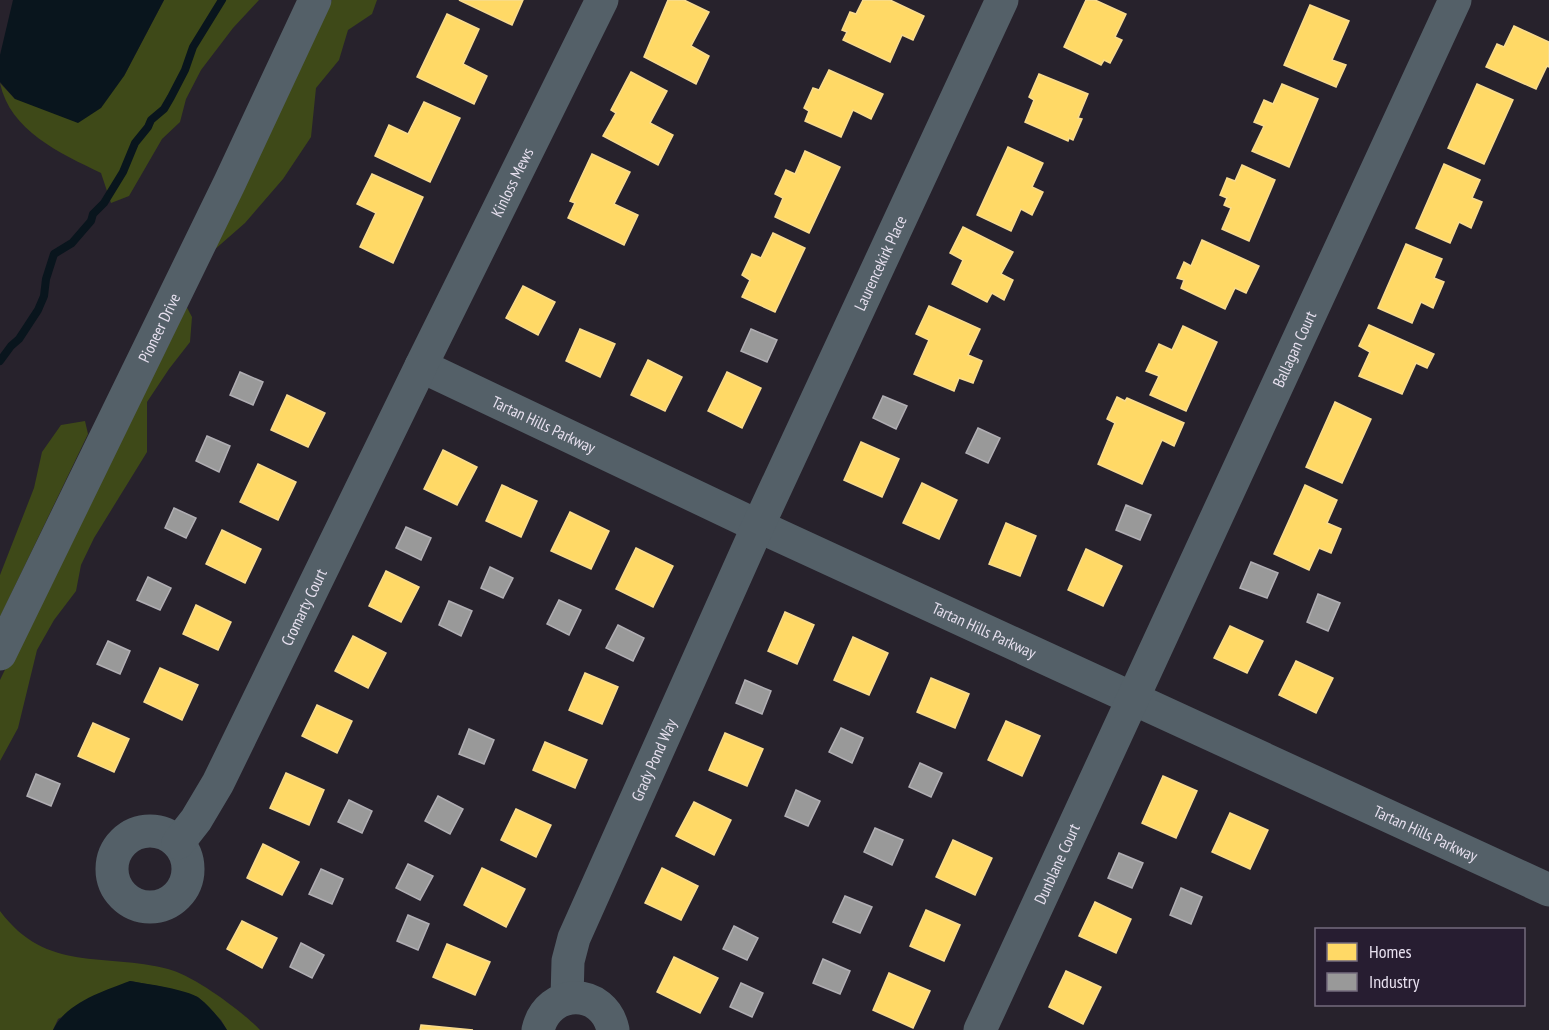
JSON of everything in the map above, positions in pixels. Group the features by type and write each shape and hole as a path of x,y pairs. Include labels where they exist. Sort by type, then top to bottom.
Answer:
{"street":[{"name":"Pioneer Drive","path":"0,654 199,245 315,0"},
{"name":"Kinloss Mews","path":"421,366 602,0"},
{"name":"Laurencekirk Place","path":"758,526 1002,0"},
{"name":"Ballagan Court","path":"1132,698 1455,0"},
{"name":"Tartan Hills Parkway","path":"421,366 758,526 1549,890"},
{"name":"Cromarty Court","path":"178,843 196,820 218,783 421,366"},
{"name":"Grady Pond Way","path":"567,998 568,962 574,938 758,526"},
{"name":"Dunblane Court","path":"980,1030 1132,698"},
{"path":"538,1030 540,1020 546,1010 567,998 591,1000 608,1016 613,1030"}],"green space":[{"path":"164,0 259,0 233,28 201,70 186,99 180,122 162,139 129,196 111,203 101,173 54,148 26,127 14,114 0,83 15,99 124,76"},
{"path":"332,0 377,0 372,14 348,30 339,60 316,88 311,137 283,179 245,223 205,258"},
{"path":"184,302 192,317 190,342 147,402 147,452 94,538 81,565 76,591 54,620 37,650 18,728 0,761 0,680"},
{"path":"85,421 88,434 0,617 0,575 34,488 42,452 61,425"},
{"path":"0,911 18,931 37,944 57,953 144,964 168,969 190,978 242,1013 260,1030 227,1030 221,1020 198,997 130,981 58,1019 53,1030 0,1030"}],"shaded area":[{"path":"13,0 164,0 124,76 101,108 78,123 15,99 0,82 0,55"},
{"path":"130,981 166,987 199,998 227,1030 53,1030 67,1012 76,1005"}],"building: Homes":[{"path":"459,0 523,0 512,25"},
{"path":"668,0 684,0 709,12 691,46 709,56 696,84 644,57"},
{"path":"863,0 890,0 924,16 913,40 902,35 890,62 843,40 847,32 842,30 850,12 856,14"},
{"path":"1086,0 1095,0 1126,14 1115,37 1122,40 1110,63 1104,60 1101,65 1064,47"},
{"path":"1310,5 1349,21 1332,60 1346,65 1336,87 1284,65"},
{"path":"447,14 479,29 463,64 487,76 474,104 417,77"},
{"path":"1514,26 1549,42 1549,67 1547,66 1536,89 1486,67 1497,44 1504,47"},
{"path":"829,70 883,94 871,119 853,110 841,137 805,121 809,111 804,108 813,88 819,90"},
{"path":"631,72 667,91 650,123 673,135 658,165 603,136 616,113 611,110"},
{"path":"1039,74 1088,94 1078,118 1082,119 1073,140 1069,138 1068,141 1025,122 1034,100 1029,97"},
{"path":"1282,84 1318,99 1289,167 1252,151 1264,126 1254,122 1264,100 1273,104"},
{"path":"1477,84 1513,100 1484,164 1448,148"},
{"path":"424,102 460,118 430,182 375,156 389,125 408,134"},
{"path":"1008,147 1043,163 1032,187 1043,192 1032,215 1021,209 1011,231 977,215"},
{"path":"805,151 840,167 809,233 775,217 783,198 775,194 786,170 795,174"},
{"path":"592,154 630,172 614,204 638,215 624,245 568,218 575,203 570,201"},
{"path":"1444,164 1480,180 1472,198 1482,202 1471,228 1459,222 1450,243 1416,228"},
{"path":"1242,165 1275,180 1249,241 1222,229 1231,208 1224,205 1227,198 1220,195 1227,178 1235,181"},
{"path":"372,174 423,197 393,263 360,247 376,213 357,204"},
{"path":"963,227 1013,252 1001,274 1013,280 1004,300 992,293 987,302 952,284 963,260 950,253"},
{"path":"773,233 805,248 775,312 742,297 750,280 742,275 752,254 761,258"},
{"path":"1202,240 1259,266 1246,293 1235,288 1225,309 1181,288 1184,280 1177,278 1184,262 1191,266"},
{"path":"1406,244 1442,259 1434,278 1444,282 1433,308 1421,302 1412,323 1378,308"},
{"path":"523,286 555,302 538,335 506,318"},
{"path":"929,306 980,329 968,355 982,361 973,383 959,378 954,391 914,374 929,340 916,334"},
{"path":"1369,325 1434,354 1427,368 1416,363 1402,394 1359,376 1370,352 1359,346"},
{"path":"1183,326 1217,342 1186,411 1150,395 1159,376 1146,371 1159,344 1172,350"},
{"path":"580,329 615,344 600,377 566,361"},
{"path":"648,360 682,377 665,411 631,395"},
{"path":"727,372 761,388 742,428 708,411"},
{"path":"287,395 325,413 308,447 271,430"},
{"path":"1117,397 1125,401 1127,398 1184,423 1174,446 1162,440 1142,484 1098,464 1115,423 1107,419"},
{"path":"1335,402 1371,419 1342,483 1306,467"},
{"path":"861,442 899,459 882,497 844,480"},
{"path":"443,450 477,467 457,505 424,489"},
{"path":"258,464 296,482 278,520 240,502"},
{"path":"922,483 957,500 939,539 903,523"},
{"path":"502,485 537,501 521,537 486,521"},
{"path":"1305,485 1337,500 1327,523 1341,529 1331,553 1319,548 1309,570 1274,554"},
{"path":"570,512 609,531 591,569 551,551"},
{"path":"1006,523 1036,536 1020,576 989,564"},
{"path":"222,530 261,549 245,583 206,564"},
{"path":"636,548 673,566 653,607 616,589"},
{"path":"1086,549 1122,566 1103,606 1068,590"},
{"path":"386,571 419,587 401,622 369,606"},
{"path":"196,605 231,622 218,650 183,634"},
{"path":"785,612 814,625 797,664 768,651"},
{"path":"1230,626 1263,641 1247,673 1214,658"},
{"path":"353,636 386,653 368,688 335,671"},
{"path":"853,637 888,653 869,695 834,680"},
{"path":"1296,661 1333,678 1316,713 1279,695"},
{"path":"160,668 198,685 182,720 144,702"},
{"path":"585,673 618,687 602,724 569,710"},
{"path":"931,678 969,694 955,728 917,712"},
{"path":"317,705 352,721 337,753 302,736"},
{"path":"1006,721 1040,736 1022,776 988,760"},
{"path":"93,723 129,739 114,772 78,756"},
{"path":"725,733 763,749 747,786 709,770"},
{"path":"545,742 587,760 575,788 533,770"},
{"path":"286,773 324,790 309,825 270,808"},
{"path":"1163,776 1197,791 1176,838 1142,823"},
{"path":"694,802 731,820 714,855 676,836"},
{"path":"516,809 551,825 536,857 501,840"},
{"path":"1230,813 1268,830 1250,869 1212,852"},
{"path":"953,840 992,858 975,895 936,877"},
{"path":"263,844 299,862 282,895 247,878"},
{"path":"482,868 525,889 506,927 464,905"},
{"path":"662,868 698,886 681,920 645,903"},
{"path":"1095,902 1131,919 1116,953 1079,936"},
{"path":"926,910 960,925 944,961 910,946"},
{"path":"242,921 277,938 262,968 227,949"},
{"path":"447,944 490,962 475,995 433,977"},
{"path":"674,957 718,978 700,1013 657,992"},
{"path":"1066,971 1101,987 1083,1024 1049,1007"},
{"path":"889,973 930,991 913,1028 873,1010"},
{"path":"421,1025 473,1030 420,1030"}],"building: Industry":[{"path":"751,329 777,340 767,362 741,351"},
{"path":"240,372 263,382 253,405 230,395"},
{"path":"883,396 907,406 896,429 873,418"},
{"path":"978,428 1000,438 988,463 966,453"},
{"path":"207,436 230,446 219,472 196,461"},
{"path":"1126,505 1151,515 1140,540 1116,530"},
{"path":"174,508 196,518 186,538 165,528"},
{"path":"406,527 431,538 421,560 396,548"},
{"path":"1251,562 1278,573 1267,598 1240,588"},
{"path":"490,567 513,578 503,598 481,588"},
{"path":"148,577 171,588 160,610 137,600"},
{"path":"1318,594 1340,603 1328,631 1307,622"},
{"path":"559,600 581,610 569,635 547,624"},
{"path":"449,601 472,611 461,636 439,625"},
{"path":"618,625 644,638 633,661 606,648"},
{"path":"108,641 130,651 120,674 97,664"},
{"path":"745,680 771,691 762,714 736,703"},
{"path":"841,728 863,738 852,763 829,752"},
{"path":"469,729 494,740 484,764 459,754"},
{"path":"920,763 942,773 931,797 909,787"},
{"path":"36,774 60,784 51,806 27,796"},
{"path":"796,790 820,801 808,826 785,816"},
{"path":"438,796 463,809 450,834 425,821"},
{"path":"349,800 372,811 362,833 338,822"},
{"path":"875,828 903,840 892,865 864,852"},
{"path":"1119,853 1143,863 1132,888 1108,878"},
{"path":"408,864 433,876 420,900 396,888"},
{"path":"321,869 343,879 332,904 309,894"},
{"path":"1181,888 1202,897 1191,924 1170,915"},
{"path":"845,896 872,907 860,933 833,922"},
{"path":"408,915 429,924 418,950 397,941"},
{"path":"734,926 758,938 747,960 723,949"},
{"path":"301,943 324,955 312,978 290,967"},
{"path":"823,959 850,971 840,994 813,983"},
{"path":"741,983 763,993 752,1017 730,1007"}],"waterway":[{"path":"0,361 19,339 38,310 44,296 46,279 54,254 72,243 104,203 123,172 135,143 151,120 164,109 171,97 185,70 193,47 222,0"}]}
